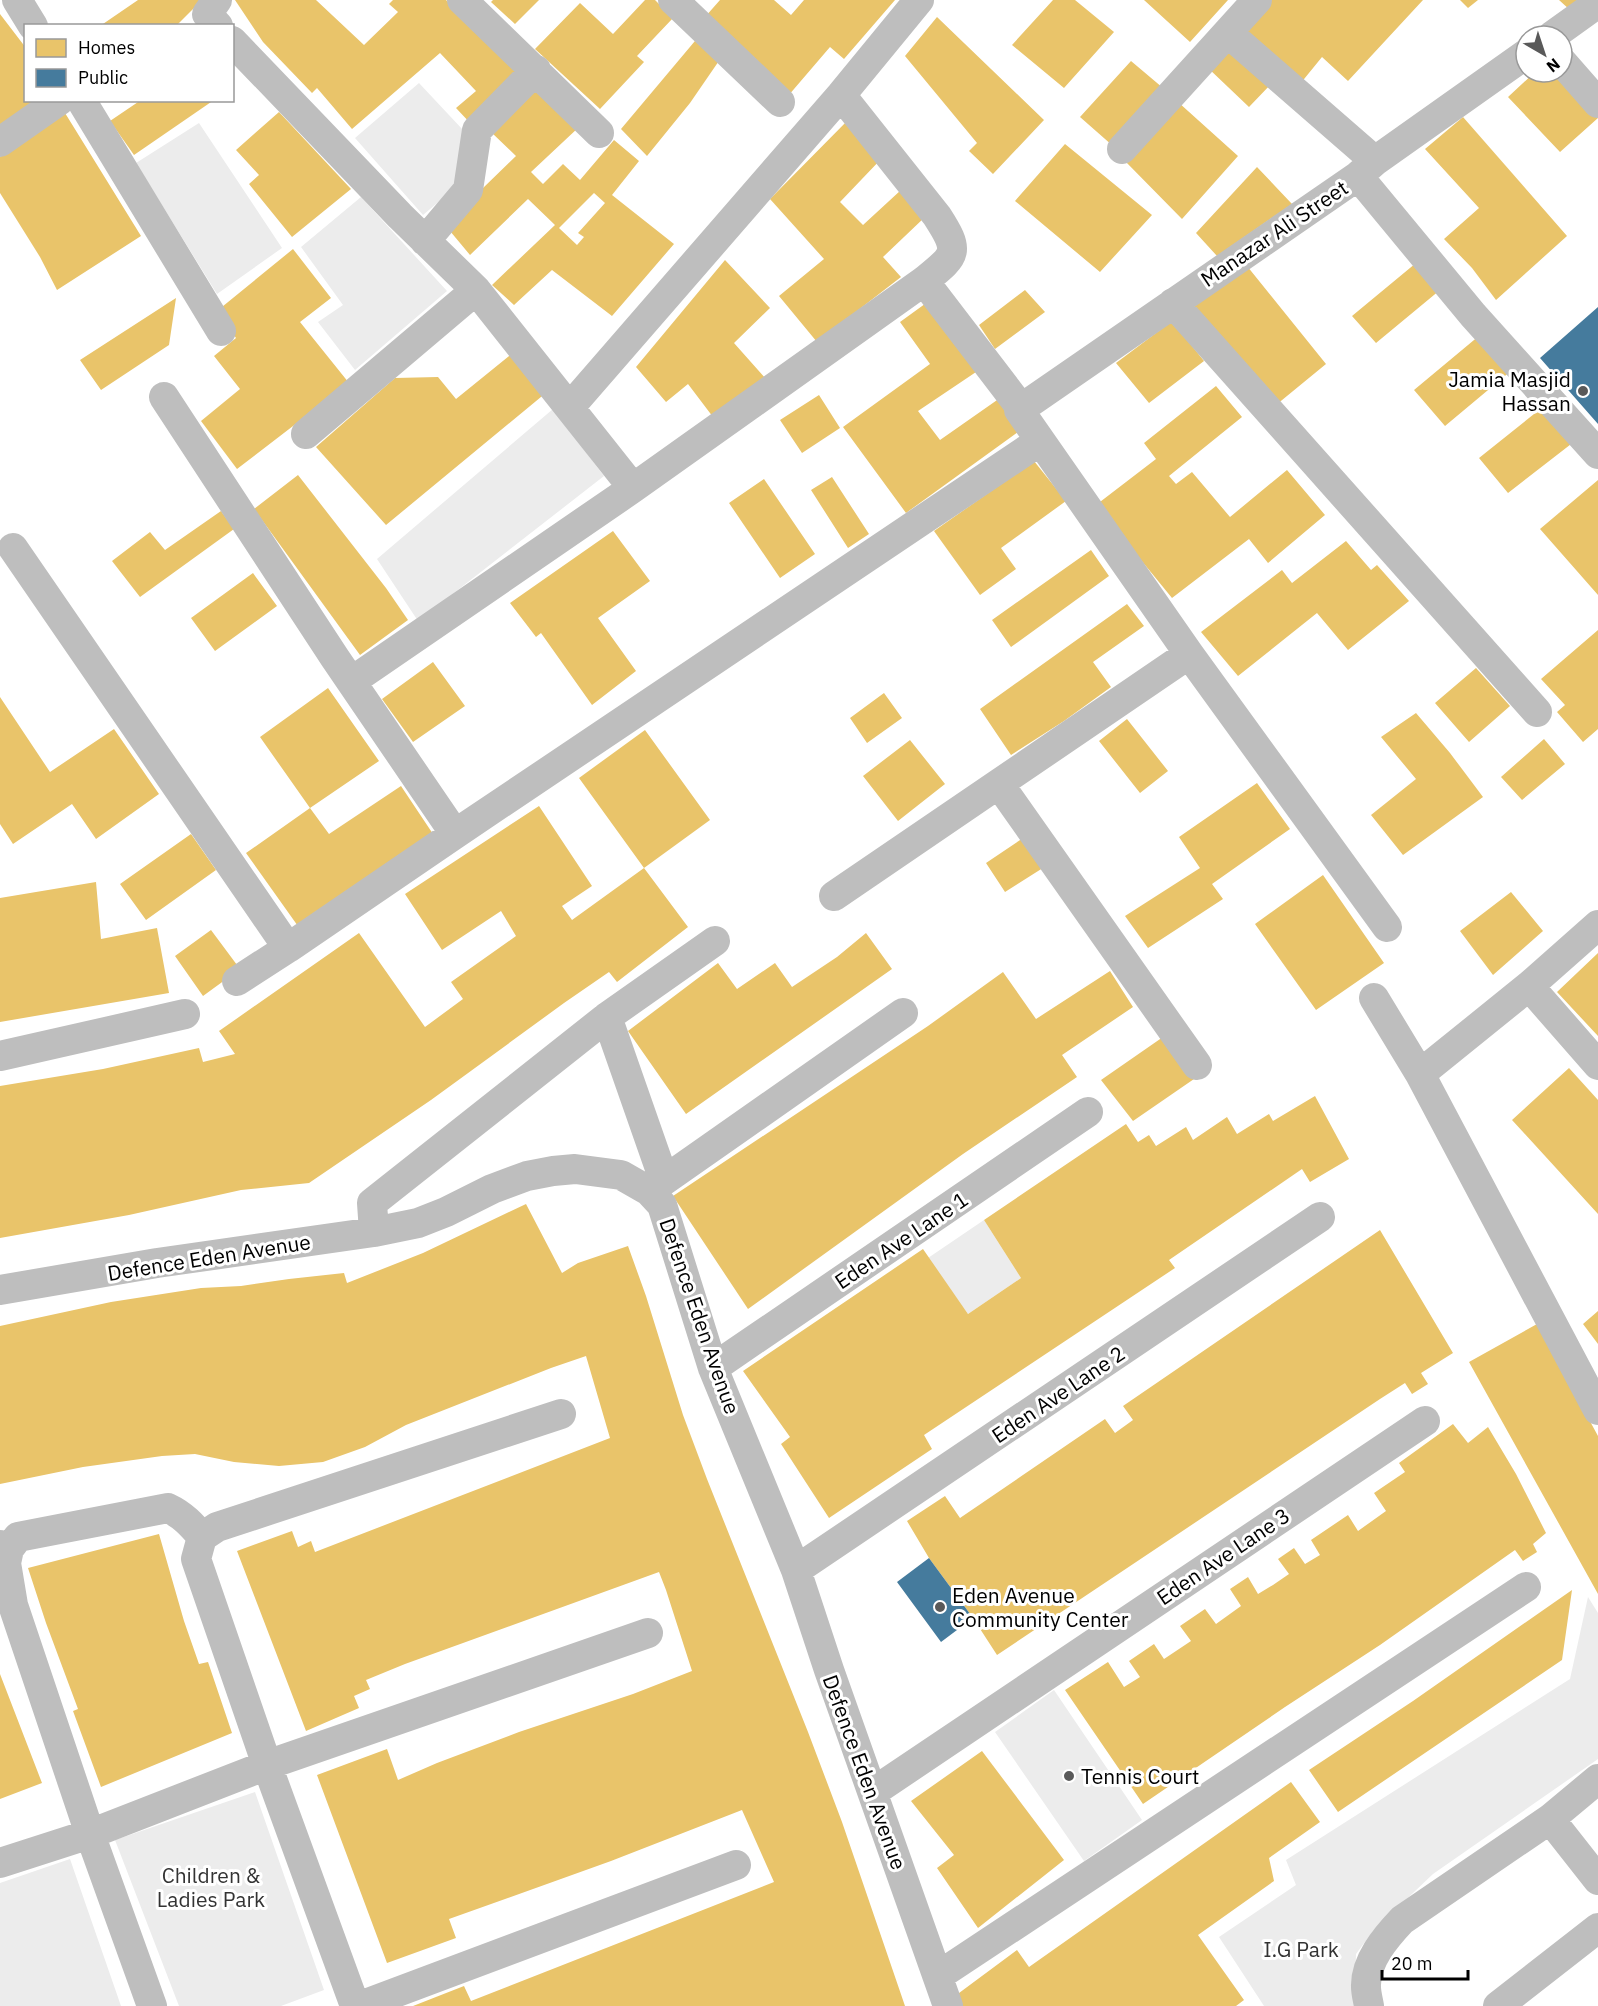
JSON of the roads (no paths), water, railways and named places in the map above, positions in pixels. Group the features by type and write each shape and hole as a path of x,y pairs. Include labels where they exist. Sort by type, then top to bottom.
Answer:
{"street":[{"path":"17,0 32,24"},
{"path":"216,24 207,14 217,0"},
{"path":"462,0 599,133"},
{"path":"674,0 780,102"},
{"path":"570,407 841,95 919,0"},
{"path":"1122,150 1257,0"},
{"path":"1569,24 1598,3"},
{"path":"1228,33 1367,168 1473,315 1598,454"},
{"path":"234,43 425,241 476,290 633,488"},
{"name":"Manazar Ali Street","path":"1020,409 1367,168 1514,63"},
{"path":"425,241 468,190 477,130 536,70"},
{"path":"1574,76 1598,103"},
{"path":"352,681 633,488 946,263 953,250 950,236 937,216 841,95"},
{"path":"0,142 57,102"},
{"path":"82,102 221,331"},
{"path":"924,281 1020,409 1189,654 1387,927"},
{"path":"306,434 476,290"},
{"path":"1173,303 1537,712"},
{"path":"164,397 455,834"},
{"path":"237,981 1040,441"},
{"path":"14,548 288,948"},
{"path":"834,896 1189,654"},
{"path":"999,784 1197,1065"},
{"path":"1420,1074 1529,986 1598,925"},
{"path":"374,1232 372,1203 607,1017 715,941"},
{"path":"1529,986 1598,1065"},
{"path":"1374,998 1420,1074 1598,1410"},
{"path":"607,1017 656,1185 903,1013"},
{"path":"0,1056 185,1014"},
{"name":"Eden Ave Lane 1","path":"713,1368 1088,1112"},
{"name":"Defence Eden Avenue","path":"0,1290 157,1263 374,1232 418,1223 500,1186 527,1176 553,1171 575,1169 621,1175 656,1185 713,1368 796,1570 948,2006"},
{"name":"Eden Ave Lane 2","path":"796,1570 1320,1217"},
{"path":"354,2006 196,1559 202,1537 217,1527 561,1414"},
{"name":"Eden Ave Lane 3","path":"873,1792 1425,1421"},
{"path":"152,2006 7,1608 5,1547 18,1537 168,1508 179,1513 202,1537"},
{"path":"938,1976 1527,1587"},
{"path":"0,1863 90,1834 267,1765 648,1633"},
{"path":"1369,2006 1366,1985 1372,1961 1387,1936 1402,1920 1550,1819 1598,1779"},
{"path":"1550,1819 1598,1880"},
{"path":"360,2006 736,1865"},
{"path":"1498,2006 1598,1928"}],"place":[{"name":"Jamia Masjid Hassan","path":"1583,391"},
{"name":"Eden Avenue Community Center","path":"940,1607"},
{"name":"Tennis Court","path":"1069,1776"}],"park label":[{"name":"Children & Ladies Park","path":"211,1887"},
{"name":"I.G Park","path":"1301,1949"}]}
